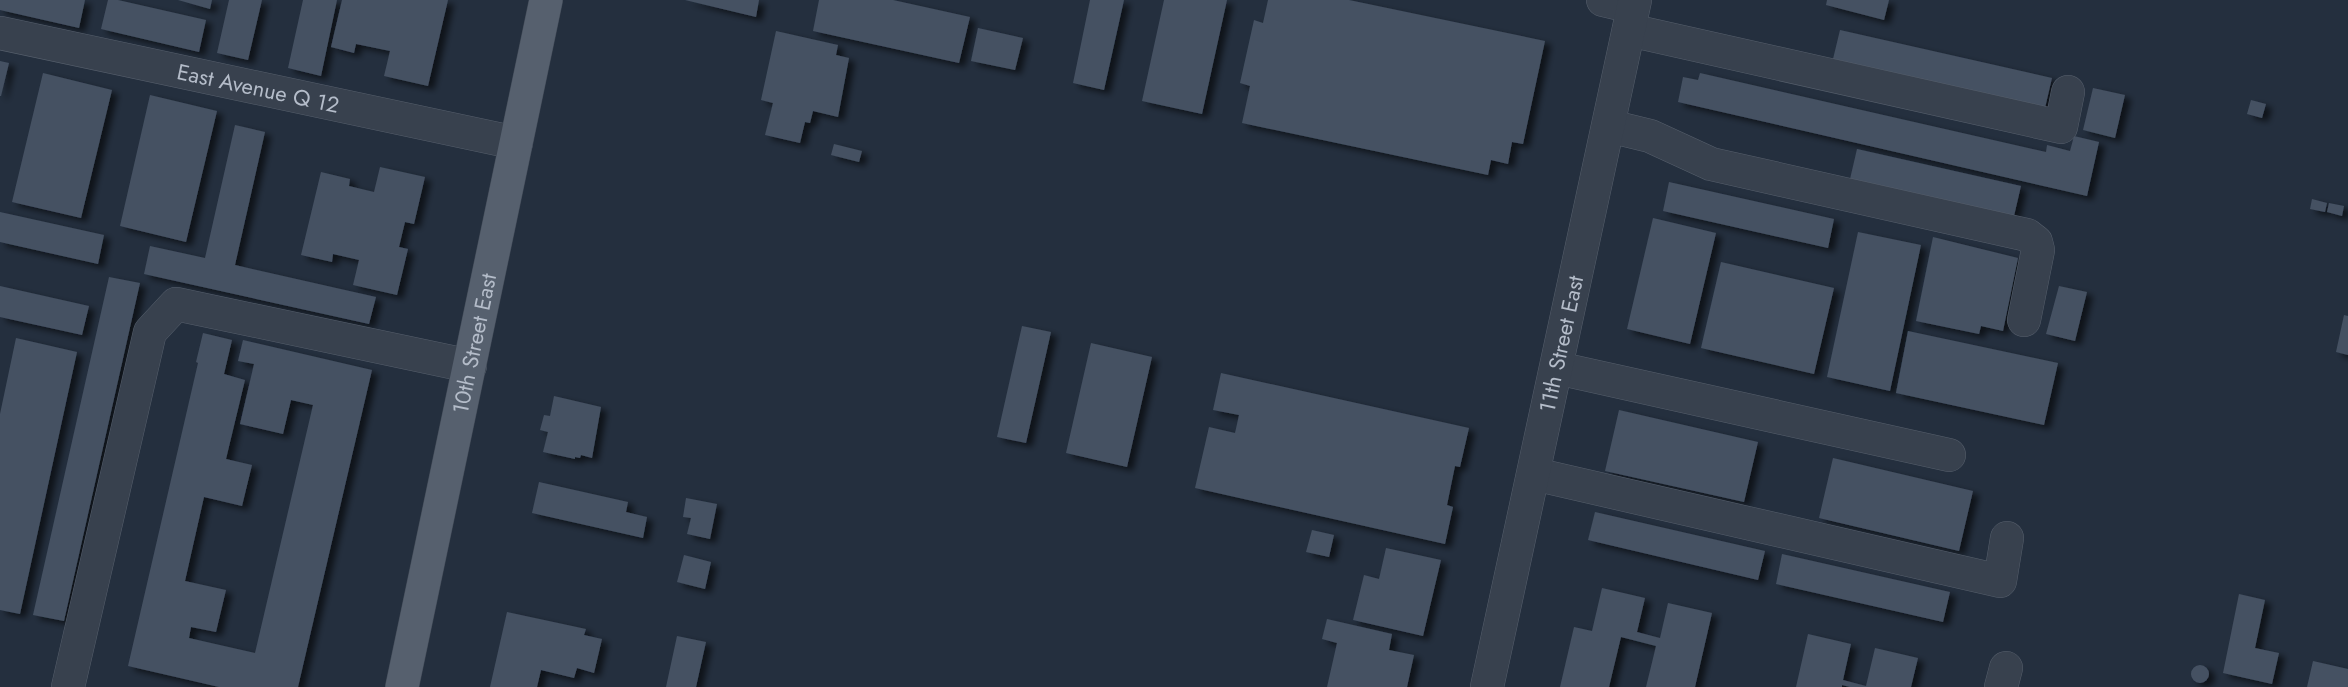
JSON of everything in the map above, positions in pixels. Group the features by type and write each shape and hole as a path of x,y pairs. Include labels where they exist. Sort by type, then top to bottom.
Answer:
{"main road":[{"name":"10th Street East","path":"402,687 546,0"}],"street":[{"path":"1625,9 2061,127 2068,92"},
{"name":"11th Street East","path":"1487,687 1609,126 1625,9"},
{"name":"East Avenue Q 12","path":"0,33 516,143"},
{"path":"1609,126 1650,136 1711,164 2027,235 2036,242 2038,250 2024,320"},
{"path":"68,687 150,332 176,304 470,366"},
{"path":"1557,368 1949,455"},
{"path":"1534,474 2000,581 2007,538"}],"building":[{"path":"0,0 85,0 79,28 0,10"},
{"path":"108,0 118,0 206,20 199,52 101,29"},
{"path":"178,0 212,0 210,9"},
{"path":"229,0 262,0 248,60 217,53"},
{"path":"303,0 337,0 321,76 288,68"},
{"path":"342,0 448,0 428,86 384,76 390,51 356,44 354,53 331,47"},
{"path":"685,0 759,0 756,17"},
{"path":"819,0 893,0 970,17 959,63 813,31"},
{"path":"1090,0 1124,0 1104,90 1073,83"},
{"path":"1164,0 1227,0 1202,114 1142,101"},
{"path":"1268,0 1349,0 1545,41 1523,144 1512,142 1508,164 1491,160 1488,175 1242,123 1250,86 1240,83 1254,20 1263,23"},
{"path":"1827,0 1889,0 1884,20 1826,5"},
{"path":"978,28 1023,38 1015,70 971,61"},
{"path":"1840,30 2052,78 2045,108 1833,59"},
{"path":"776,31 838,45 836,55 849,58 838,117 813,111 810,123 805,122 800,143 765,135 773,103 761,100"},
{"path":"0,61 9,63 1,96 0,96"},
{"path":"43,73 112,90 81,218 12,202"},
{"path":"1700,73 2046,152 2047,145 2070,151 2074,136 2099,142 2087,196 1678,102 1683,77 1698,80"},
{"path":"2093,88 2125,95 2115,138 2083,130"},
{"path":"150,95 217,111 186,242 120,226"},
{"path":"2251,100 2266,104 2262,118 2247,114"},
{"path":"235,125 265,132 235,265 376,297 369,324 144,274 150,246 205,258"},
{"path":"834,144 862,151 859,162 831,155"},
{"path":"1857,149 2021,186 2014,216 1850,179"},
{"path":"380,167 425,177 414,224 405,222 399,247 408,249 397,295 353,285 359,260 333,254 332,262 301,255 321,172 350,179 349,186 374,192"},
{"path":"1669,182 1834,219 1828,248 1663,211"},
{"path":"2312,199 2327,203 2325,212 2310,209"},
{"path":"2329,203 2344,206 2342,216 2327,212"},
{"path":"0,212 104,235 98,264 0,242"},
{"path":"1653,218 1716,233 1690,344 1627,329"},
{"path":"1858,232 1921,245 1890,391 1827,377"},
{"path":"1933,237 2018,258 2003,331 1981,326 1979,334 1916,321"},
{"path":"1721,262 1834,288 1814,374 1701,348"},
{"path":"109,277 140,283 64,621 33,615"},
{"path":"0,286 89,306 82,335 0,317"},
{"path":"2059,286 2087,292 2075,341 2046,334"},
{"path":"2344,315 2348,316 2348,355 2336,352"},
{"path":"1022,326 1051,332 1026,443 997,437"},
{"path":"1908,331 2058,363 2044,425 1896,393"},
{"path":"203,333 232,340 224,374 245,380 226,459 252,465 242,506 204,497 185,581 226,590 216,632 191,627 189,638 255,653 313,405 291,400 283,434 240,424 254,364 238,361 243,340 372,370 298,687 219,687 128,666"},
{"path":"16,338 77,352 20,614 0,610 0,414"},
{"path":"1091,343 1152,357 1127,467 1066,453"},
{"path":"1221,373 1469,428 1460,467 1455,466 1447,505 1453,507 1445,544 1195,488 1209,427 1235,433 1239,415 1213,410"},
{"path":"554,396 601,407 592,458 581,455 580,458 575,457 575,459 543,452 548,432 540,430 544,415 550,416"},
{"path":"1619,410 1758,442 1744,502 1605,471"},
{"path":"1833,458 1973,491 1959,551 1819,518"},
{"path":"539,482 628,502 626,512 647,517 643,538 532,513"},
{"path":"686,498 717,504 710,539 687,534 691,518 683,517"},
{"path":"1595,512 1765,551 1758,580 1588,540"},
{"path":"1312,530 1334,535 1329,557 1306,552"},
{"path":"1386,548 1441,560 1423,636 1353,620 1364,575 1379,579"},
{"path":"1782,554 1950,592 1943,622 1776,584"},
{"path":"684,555 711,562 705,589 677,582"},
{"path":"1602,588 1645,598 1637,632 1660,638 1668,603 1712,613 1695,687 1646,687 1656,646 1621,637 1609,687 1560,687 1574,627 1592,631"},
{"path":"2239,594 2265,600 2255,648 2279,653 2272,684 2223,673"},
{"path":"507,612 586,629 584,635 602,639 594,673 577,668 574,678 541,670 537,687 490,687"},
{"path":"1327,619 1392,634 1389,650 1414,655 1407,687 1327,687 1337,643 1322,639"},
{"path":"1808,634 1851,644 1843,680 1866,686 1875,648 1918,658 1911,687 1850,687 1842,685 1842,687 1796,687"},
{"path":"677,636 706,642 696,687 666,687"},
{"path":"2313,661 2348,669 2348,687 2307,687"},
{"path":"2196,665 2204,665 2209,670 2207,681 2196,683 2191,678 2191,670"}]}
